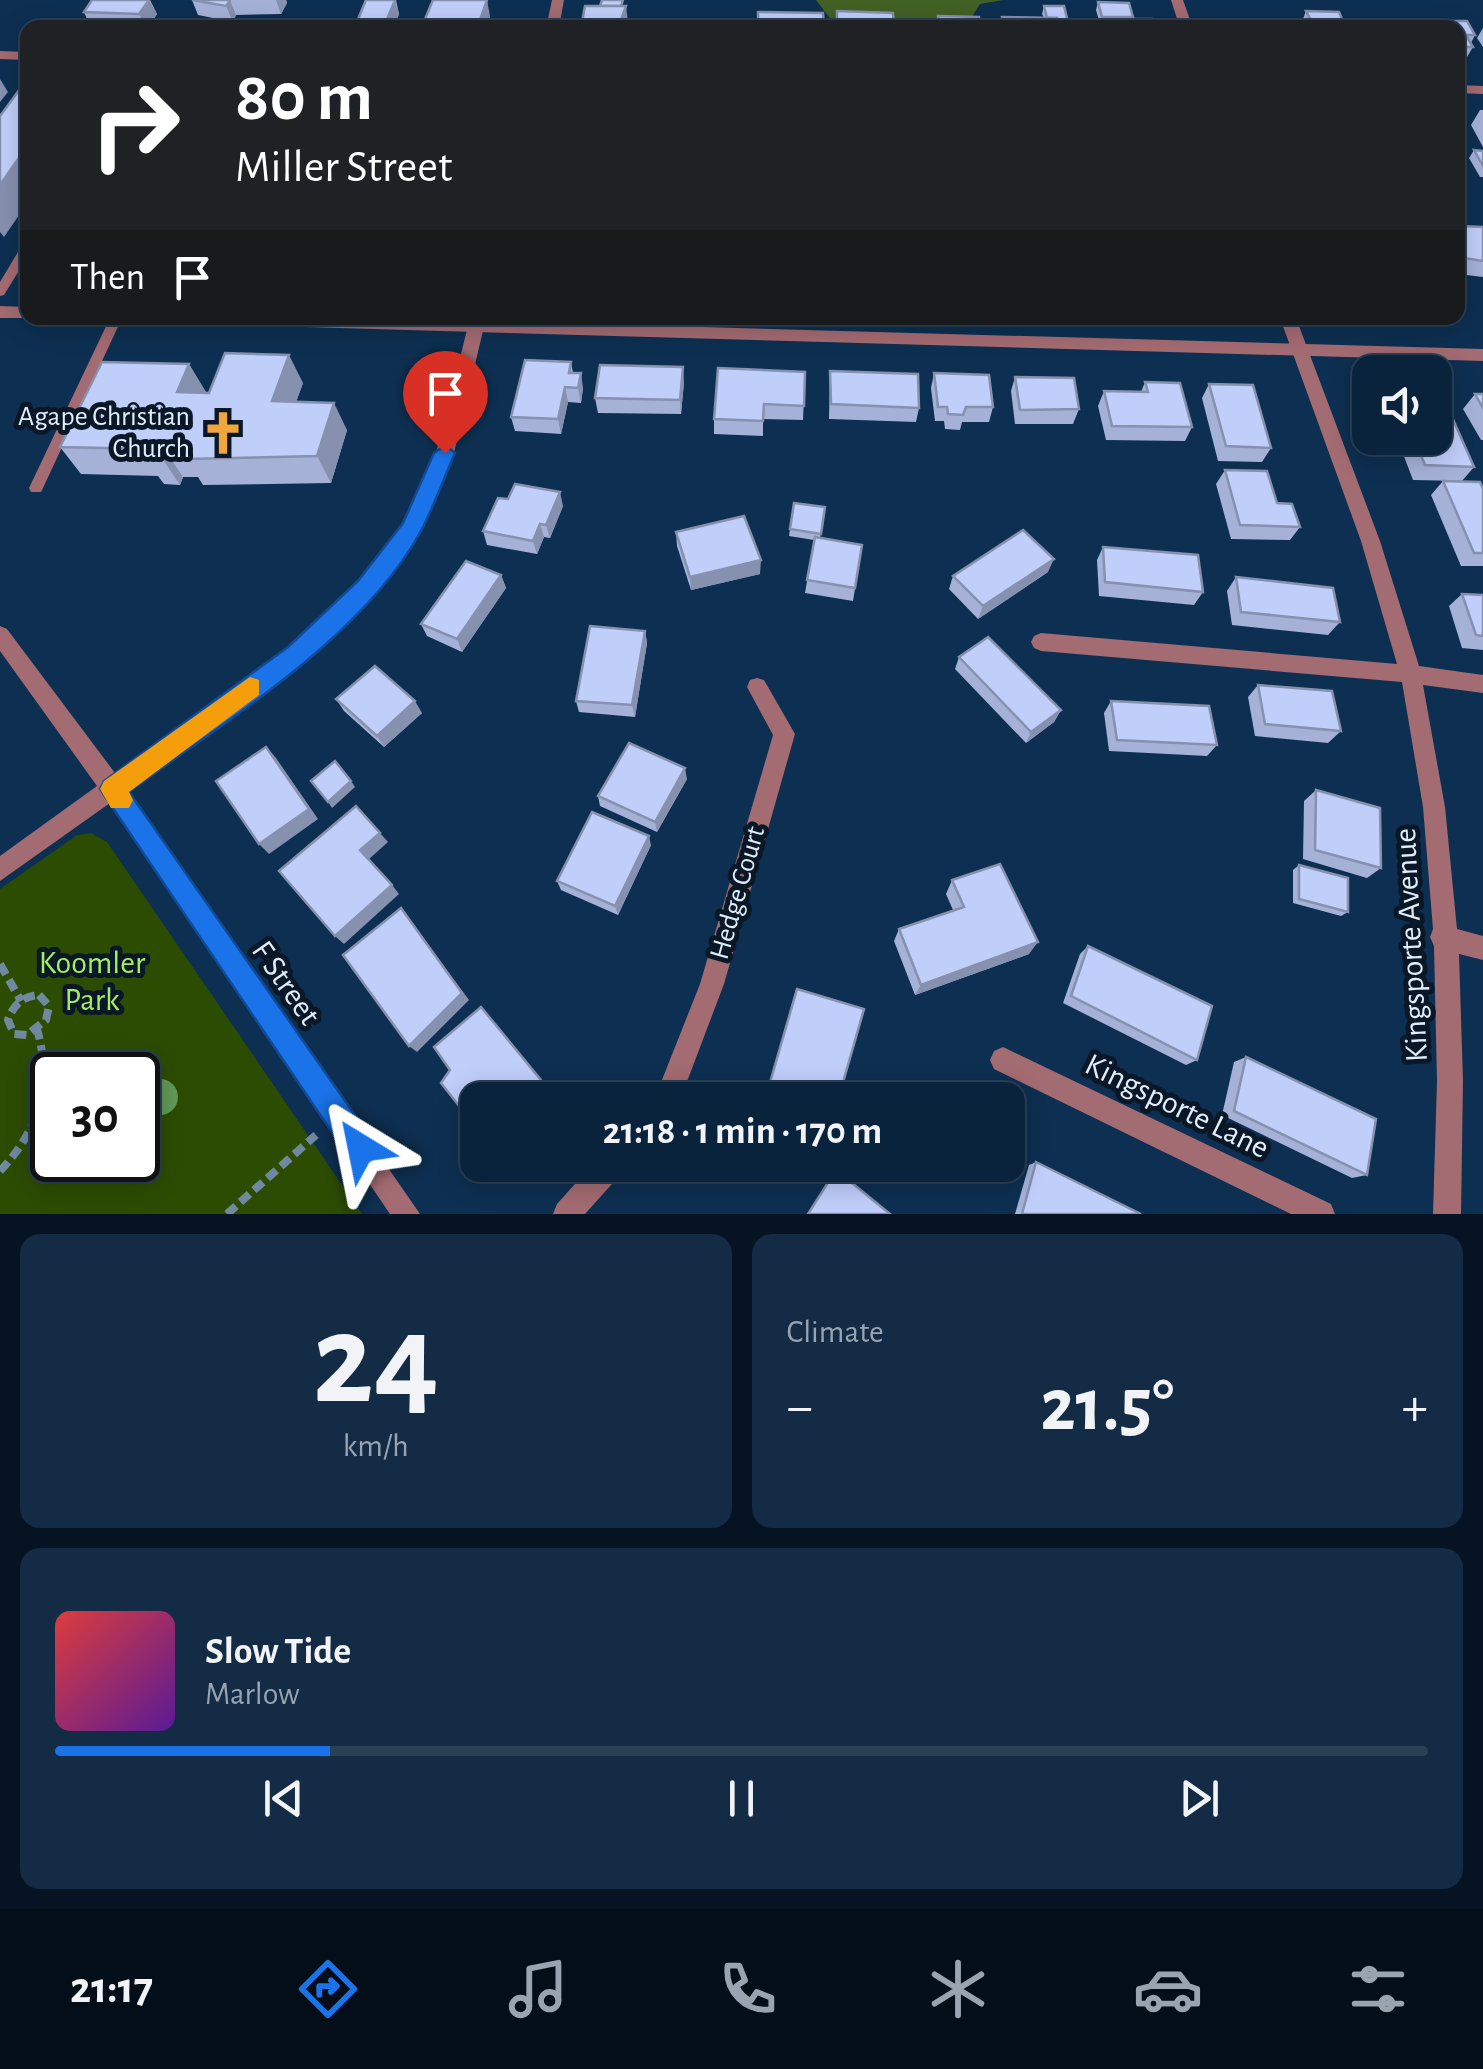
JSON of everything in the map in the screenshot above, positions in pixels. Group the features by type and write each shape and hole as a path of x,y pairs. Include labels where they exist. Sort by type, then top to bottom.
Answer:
{"street":[{"path":"0,870 296,654 366,588 411,528 445,453 476,325"},
{"path":"572,325 1483,355"},
{"name":"Kingsporte Avenue","path":"1290,325 1410,674 1437,816 1452,1094 1447,1214"},
{"name":"F Street","path":"0,635 113,789 406,1214"},
{"path":"1041,642 1410,674 1483,684"},
{"name":"Hedge Court","path":"674,1082 712,984 784,734 757,687"},
{"path":"1442,937 1483,948"},
{"name":"Kingsporte Lane","path":"1003,1060 1321,1214"},
{"path":"567,1214 595,1182"}],"lane":[{"path":"0,292 20,259"},
{"path":"36,488 113,325"}],"path":[{"path":"0,964 21,1001"},
{"path":"33,995 47,1000 46,1020 36,1030 20,1035 11,1031 10,1013 21,1001 33,995"},
{"path":"0,1171 24,1146 44,1094 46,1052 36,1030"},
{"path":"228,1214 338,1115"}],"green space":[{"path":"816,0 1003,0 980,4 970,20 831,20"},
{"name":"Koomler Park","path":"91,833 107,842 362,1214 0,1214 0,889 77,835"}],"building":[{"path":"92,0 149,0 139,14 84,12"},
{"path":"192,0 230,0 226,6"},
{"path":"366,0 395,0 387,20 358,20"},
{"path":"433,0 487,0 480,20 425,19"},
{"path":"602,0 623,0 621,6 600,6"},
{"path":"1098,2 1129,3 1133,17 1102,17"},
{"path":"585,6 626,6 621,20 582,20"},
{"path":"1044,6 1064,6 1068,20 1047,18"},
{"path":"837,11 893,13 893,20 837,20"},
{"path":"1306,11 1339,12 1342,20 1311,20"},
{"path":"758,12 823,13 823,20 758,20"},
{"path":"938,16 979,20 938,20"},
{"path":"1002,17 1057,20 1003,20"},
{"path":"1465,21 1467,21 1475,35 1466,35"},
{"path":"20,89 20,156 0,185 0,116"},
{"path":"1474,150 1483,151 1483,166"},
{"path":"1465,226 1483,227 1483,261 1465,258"},
{"path":"225,353 289,355 272,401 334,403 317,456 185,459 189,450 165,450 162,458 145,458 149,449 60,447 102,362 189,364 177,392 209,393"},
{"path":"525,360 571,362 569,373 581,373 578,388 565,387 558,419 511,417"},
{"path":"600,365 683,367 680,400 595,398"},
{"path":"718,368 805,372 804,406 764,404 763,421 714,419"},
{"path":"830,371 918,374 919,408 831,404"},
{"path":"934,373 989,375 993,407 966,407 963,415 948,414 947,407 938,407"},
{"path":"1015,377 1074,378 1079,409 1020,410"},
{"path":"1145,382 1180,383 1192,427 1112,426 1104,391 1148,392"},
{"path":"1209,384 1253,385 1271,448 1226,446"},
{"path":"1452,417 1474,467 1425,465 1421,455 1452,455"},
{"path":"1225,470 1267,471 1277,503 1292,504 1300,527 1240,525"},
{"path":"1443,481 1480,482 1483,553 1474,553"},
{"path":"515,484 560,492 546,525 540,524 533,541 483,531 498,498 508,499"},
{"path":"794,503 825,507 821,534 790,529"},
{"path":"744,516 761,560 690,577 676,532"},
{"path":"1023,530 1054,559 983,606 953,576"},
{"path":"815,537 862,545 855,588 807,580"},
{"path":"1103,547 1198,555 1203,592 1105,582"},
{"path":"466,561 501,575 457,639 421,624"},
{"path":"1236,577 1333,588 1340,622 1241,612"},
{"path":"1462,594 1483,595 1483,636 1476,635"},
{"path":"590,626 645,631 632,705 576,701"},
{"path":"988,637 1061,710 1031,732 959,657"},
{"path":"375,666 415,701 377,736 336,699"},
{"path":"1258,685 1332,691 1341,731 1265,724"},
{"path":"1111,701 1209,706 1217,745 1117,740"},
{"path":"629,743 685,768 655,822 598,796"},
{"path":"266,747 309,809 259,844 216,781"},
{"path":"335,761 351,781 328,802 311,781"},
{"path":"1316,790 1380,808 1381,868 1315,850"},
{"path":"356,806 380,833 360,850 392,885 335,936 279,871"},
{"path":"592,812 649,836 615,906 557,881"},
{"path":"1000,864 1038,942 921,985 899,929 964,907 952,880"},
{"path":"1299,865 1348,878 1348,912 1299,899"},
{"path":"401,908 462,993 409,1046 343,955"},
{"path":"1088,946 1212,1006 1197,1060 1071,996"},
{"path":"797,989 864,1009 843,1082 770,1082"},
{"path":"481,1007 543,1082 460,1082 460,1107 441,1083 450,1070 434,1047"},
{"path":"1246,1057 1376,1119 1367,1175 1234,1111"},
{"path":"1036,1162 1141,1214 1022,1214"},
{"path":"828,1182 851,1182 890,1214 808,1214"}],"slow traffic":[{"path":"120,800 113,789 250,688"}],"place":[{"name":"Agape Christian Church","path":"223,433"}],"route":[{"path":"361,1148 113,789 296,654 366,588 411,528 445,453"}]}
